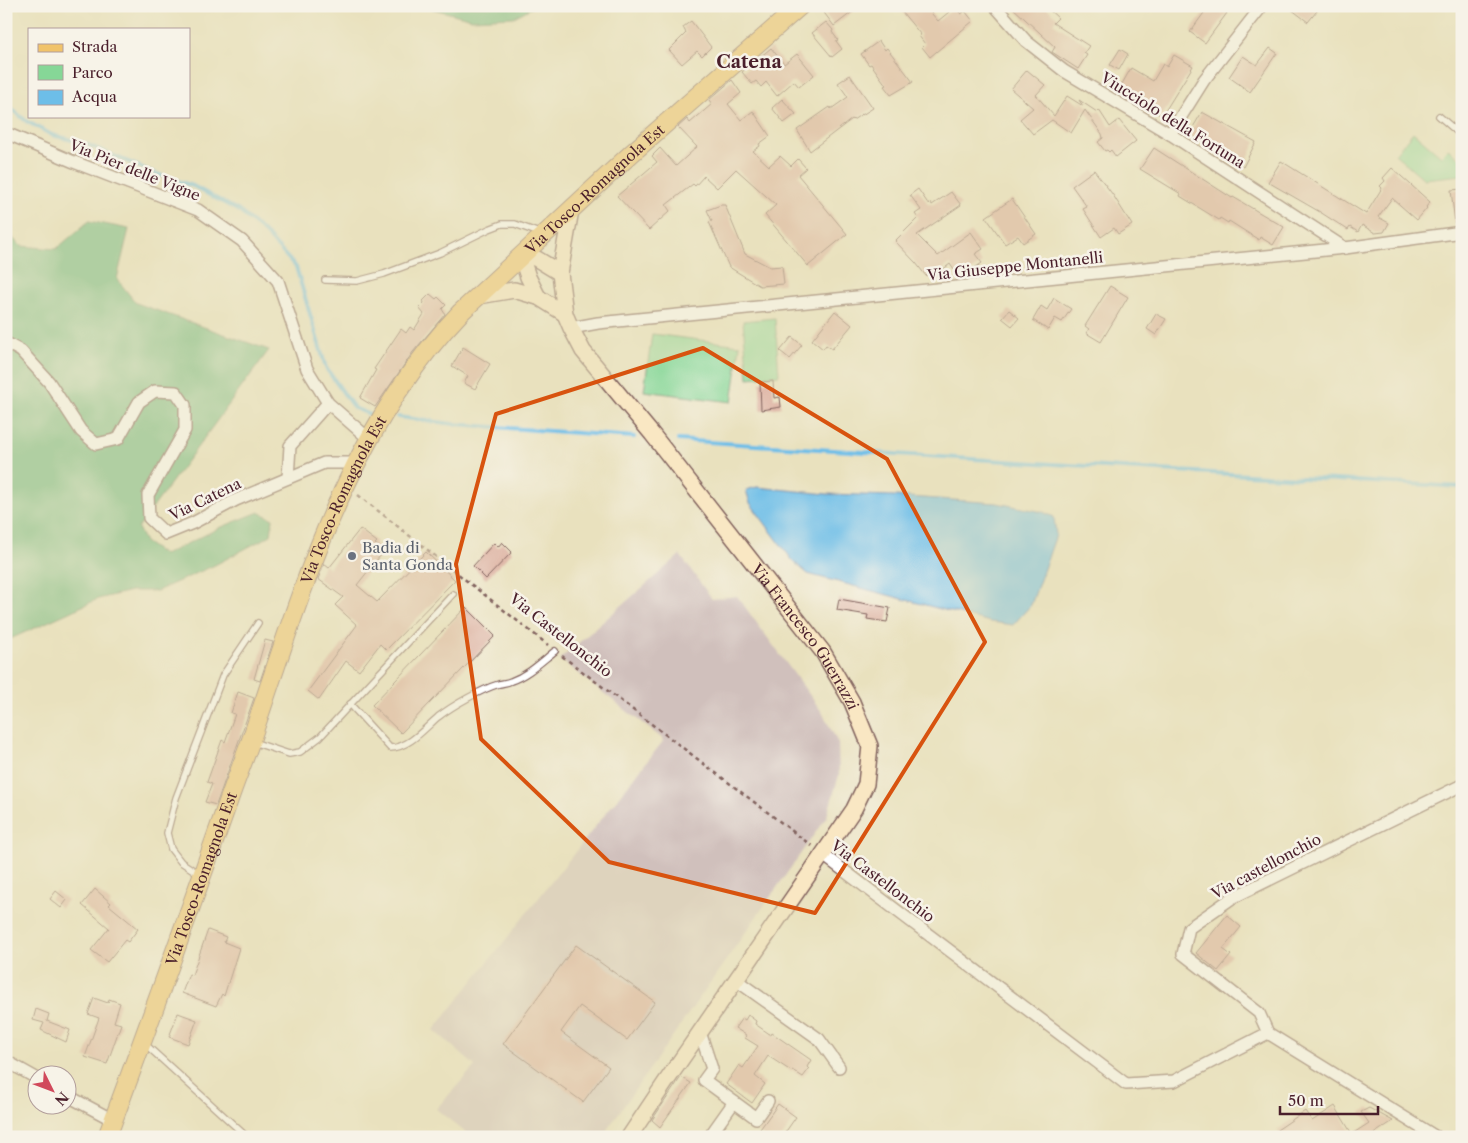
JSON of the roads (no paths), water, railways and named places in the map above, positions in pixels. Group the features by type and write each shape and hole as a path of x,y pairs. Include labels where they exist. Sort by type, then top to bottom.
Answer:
{"main road":[{"name":"Via Tosco-Romagnola Est","path":"110,1128 202,877 312,561 356,463 400,387 441,333 479,296 639,146 800,6"},
{"name":"Via Francesco Guerrazzi","path":"571,210 560,273 568,321 583,351 652,434 822,652 852,702 870,746 866,784 854,809 629,1137"},
{"path":"538,296 528,277 523,255 537,259 560,273"},
{"name":"Via Francesco Guerrazzi","path":"479,296 514,290 538,296 568,321"}],"street":[{"name":"Viucciolo della Fortuna","path":"994,6 1026,41 1064,71 1170,134 1345,248"},
{"path":"1170,134 1204,80 1262,6"},
{"name":"Via Pier delle Vigne","path":"6,133 74,162 198,210 242,241 278,281 307,369 328,403 369,439"},
{"name":"Via Giuseppe Montanelli","path":"568,321 598,322 1345,248 1462,232"},
{"name":"Via Catena","path":"6,343 21,351 49,382 81,431 96,444 118,439 139,402 155,391 176,392 185,405 186,430 148,495 149,518 166,534 194,524 236,500 324,463 356,463"},
{"path":"288,478 290,446 328,403"},
{"name":"Via castellonchio","path":"1268,1033 1259,1013 1184,954 1189,928 1232,898 1462,785"},
{"name":"Via Castellonchio","path":"822,854 1126,1084 1174,1081 1268,1033"},
{"path":"736,980 819,1039 839,1067"},
{"path":"700,1032 712,1069 704,1080 756,1118 768,1100"},
{"path":"1268,1033 1436,1137"},
{"path":"6,1061 28,1073"},
{"path":"712,1132 734,1102"},
{"path":"78,1104 110,1128"}],"lane":[{"path":"1439,116 1462,136"},
{"path":"325,280 357,281 384,274 440,253 502,224 515,224 544,235"},
{"path":"250,742 289,754 300,752 320,736 453,594"},
{"path":"202,877 180,862 171,849 167,833 176,798 223,675 258,623"},
{"path":"350,704 390,748 398,748 447,710 482,691 510,682 533,669 555,651"},
{"path":"142,1041 247,1137"}],"water":[{"path":"757,487 827,494 894,496 997,503 1043,512 1054,517 1056,535 1031,605 1013,625 990,622 808,574 793,561 750,503 746,490"}],"waterway":[{"path":"6,104 26,121 52,135 84,143 157,174 193,186 239,211 262,230 296,267 326,368 354,408 369,414"},
{"path":"398,417 453,424 634,437"},
{"path":"678,440 1052,464 1462,487"}],"place":[{"name":"Badia di Santa Gonda","path":"352,556"}],"district":[{"name":"Catena","path":"749,62"}]}
